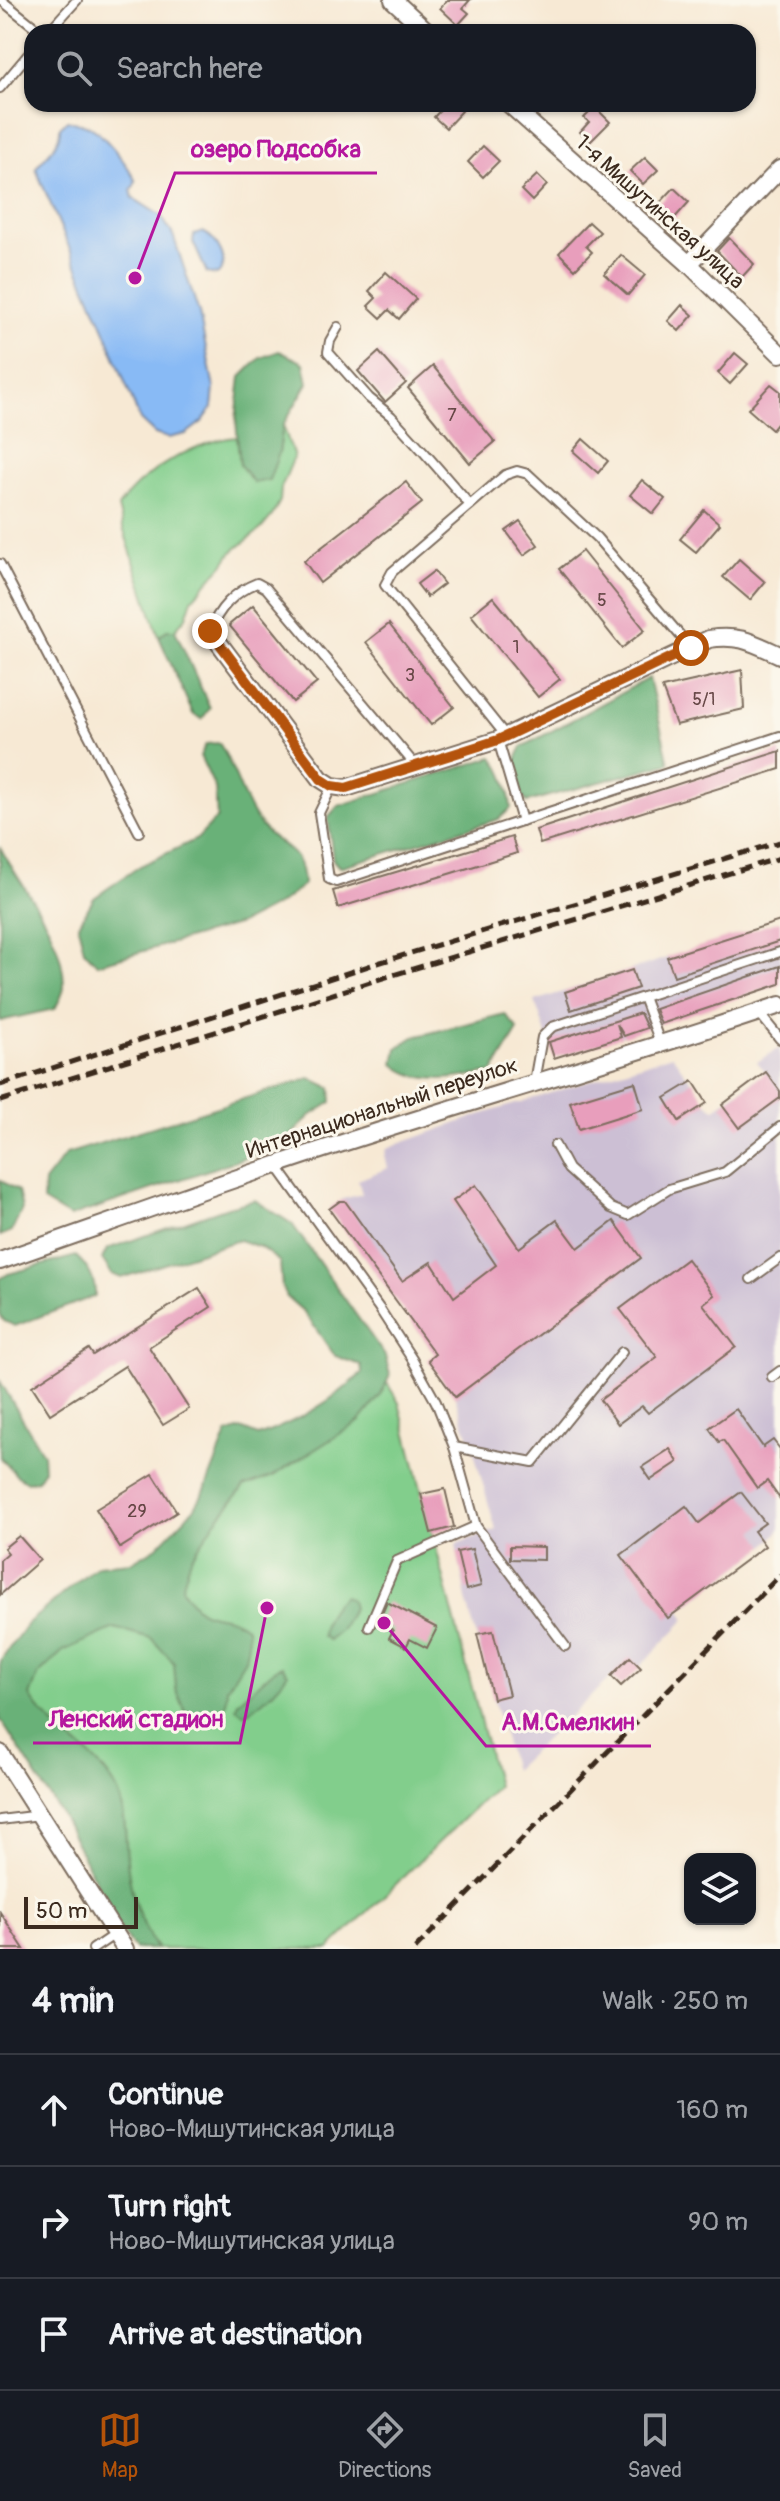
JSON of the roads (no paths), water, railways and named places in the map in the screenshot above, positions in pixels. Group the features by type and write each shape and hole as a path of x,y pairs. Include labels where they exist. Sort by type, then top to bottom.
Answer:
{"street":[{"path":"393,0 419,24"},
{"name":"1-я Мишутинская улица","path":"518,112 689,264 780,354"},
{"path":"689,264 780,169"},
{"path":"210,631 321,779 332,786 346,788 502,738 709,639 727,636 742,638 780,655"},
{"name":"Интернациональный переулок","path":"0,1261 276,1164 780,1005"},
{"path":"0,1753 125,1949"}],"lane":[{"path":"1,0 31,24"},
{"path":"55,24 77,0"},
{"path":"0,88 24,60"},
{"path":"338,327 328,352 369,398 391,416 470,505"},
{"path":"522,821 502,738 385,585 392,572 505,475 517,471 528,474 597,538 691,648"},
{"path":"0,564 139,832"},
{"path":"210,631 215,615 250,586 257,583 266,588 416,766"},
{"path":"332,786 319,813 329,879 336,882 780,736"},
{"path":"534,1082 542,1037 552,1027 780,952"},
{"path":"643,997 661,1045"},
{"path":"759,1012 780,1039"},
{"path":"555,1145 568,1169 611,1208 628,1215 669,1189 725,1172 780,1127"},
{"path":"276,1164 412,1359 436,1402 454,1447 476,1526 565,1646"},
{"path":"751,1279 780,1258"},
{"path":"454,1447 533,1462 622,1352"},
{"path":"772,1377 780,1371"},
{"path":"369,1627 397,1561 476,1526"},
{"path":"0,1820 41,1815"},
{"path":"93,1949 116,1934"}],"water":[{"path":"67,121 86,125 107,141 136,182 131,190 133,198 161,216 173,235 199,313 214,388 212,408 203,421 186,434 168,438 155,434 140,420 40,179 36,168 55,144 60,127"},
{"path":"203,232 221,251 223,264 217,275 207,273 193,242 194,235"}],"railway":[{"path":"0,1085 381,962 780,842"},
{"path":"0,1101 386,977 780,858"},
{"path":"415,1949 780,1575"}],"place":[{"name":"озеро Подсобка","path":"135,278"},
{"name":"Ленский стадион","path":"267,1608"},
{"name":"А.М.Смелкин","path":"384,1623"}]}
